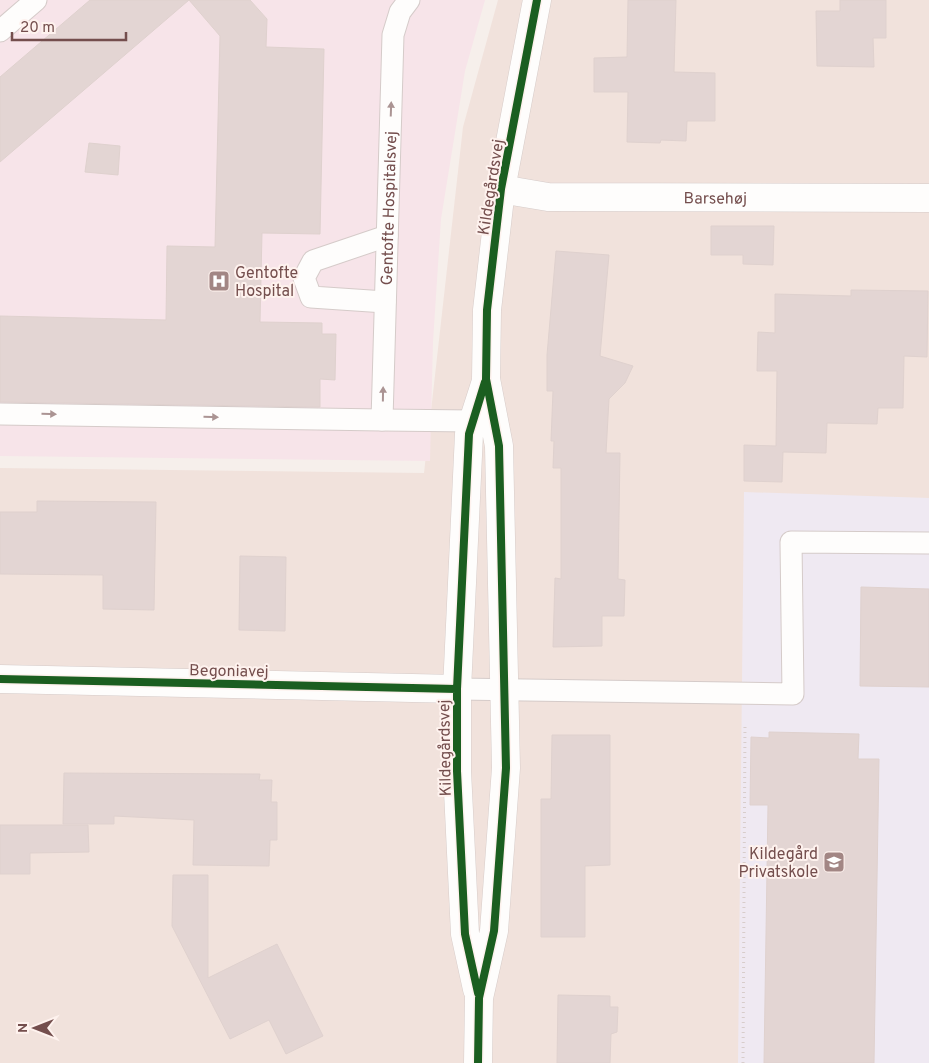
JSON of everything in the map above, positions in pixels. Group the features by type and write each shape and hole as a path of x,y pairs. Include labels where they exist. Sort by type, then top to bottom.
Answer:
{"street":[{"name":"Kildegårdsvej","path":"478,1063 479,998 494,931 506,768 499,446 486,379 488,310 501,189 537,0"},
{"name":"Barsehøj","path":"501,189 548,197 929,198"},
{"name":"Kildegårdsvej","path":"479,998 465,934 457,771 457,689 469,434 486,379"},
{"name":"Begoniavej","path":"0,679 457,689"}],"lane":[{"path":"0,31 36,0"},
{"name":"Gentofte Hospitalsvej","path":"382,420 393,35 400,12 409,0"},
{"path":"385,302 311,297 304,278 313,261 387,236"},
{"path":"0,414 473,421"},
{"path":"457,689 793,694 791,542 929,543"}],"path":[{"path":"743,1063 745,694"}],"shaded area":[{"name":"Gentofte Hospital","path":"0,0 485,0 465,71 441,219 433,342 430,461 0,456"},
{"path":"498,0 929,0 929,1063 0,1063 0,468 424,473 463,127"},
{"name":"Kildegård Privatskole","path":"744,492 929,498 929,1063 738,1063"}],"building":[{"path":"90,0 189,0 0,162 0,77"},
{"path":"189,0 250,0 267,19 266,47 324,49 320,234 262,233 260,322 322,323 322,334 336,334 335,380 320,379 320,407 0,402 0,316 166,320 167,246 215,247 220,36"},
{"path":"628,0 676,0 674,72 715,73 715,121 687,121 686,141 661,140 660,143 627,142 628,92 594,92 594,58 627,57"},
{"path":"840,0 886,0 886,38 873,38 874,67 817,66 816,11 840,11"},
{"path":"89,143 120,146 118,175 85,172"},
{"path":"711,226 774,226 773,265 743,264 743,255 711,255"},
{"path":"556,251 609,255 600,356 633,366 625,383 609,399 606,453 620,453 618,579 625,580 624,616 602,616 602,646 553,647 555,578 561,579 561,468 553,468 554,441 551,441 553,391 547,391 547,355"},
{"path":"851,290 928,291 927,357 904,356 903,408 878,408 877,424 827,423 826,453 783,452 782,482 744,481 744,445 776,446 777,371 757,371 758,332 775,333 775,294 851,296"},
{"path":"37,501 156,502 154,610 103,609 103,575 0,574 0,512 37,512"},
{"path":"240,556 286,557 285,631 239,630"},
{"path":"861,587 929,589 929,687 860,686"},
{"path":"769,732 859,734 858,759 879,759 874,1063 764,1063 768,805 750,805 751,737 769,738"},
{"path":"552,735 610,735 610,865 585,866 585,937 541,937 541,799 551,799"},
{"path":"64,773 260,774 259,780 272,780 271,802 277,802 277,840 270,840 269,866 193,865 194,820 114,816 114,824 63,824"},
{"path":"0,825 88,825 89,852 30,853 30,874 0,874"},
{"path":"173,875 208,875 208,978 277,944 323,1036 286,1054 269,1020 230,1039 172,926"},
{"path":"558,995 610,996 610,1007 618,1007 617,1032 611,1034 610,1063 557,1063"}],"cycle path":[{"path":"478,1063 479,998 494,931 506,768 499,446 486,379 487,310 501,189 537,0"},
{"path":"478,993 465,934 457,771 457,689 469,434 485,382"},
{"path":"0,679 457,689"}],"place":[{"name":"Gentofte Hospital","path":"219,281"},
{"name":"Kildegård Privatskole","path":"834,862"}]}
